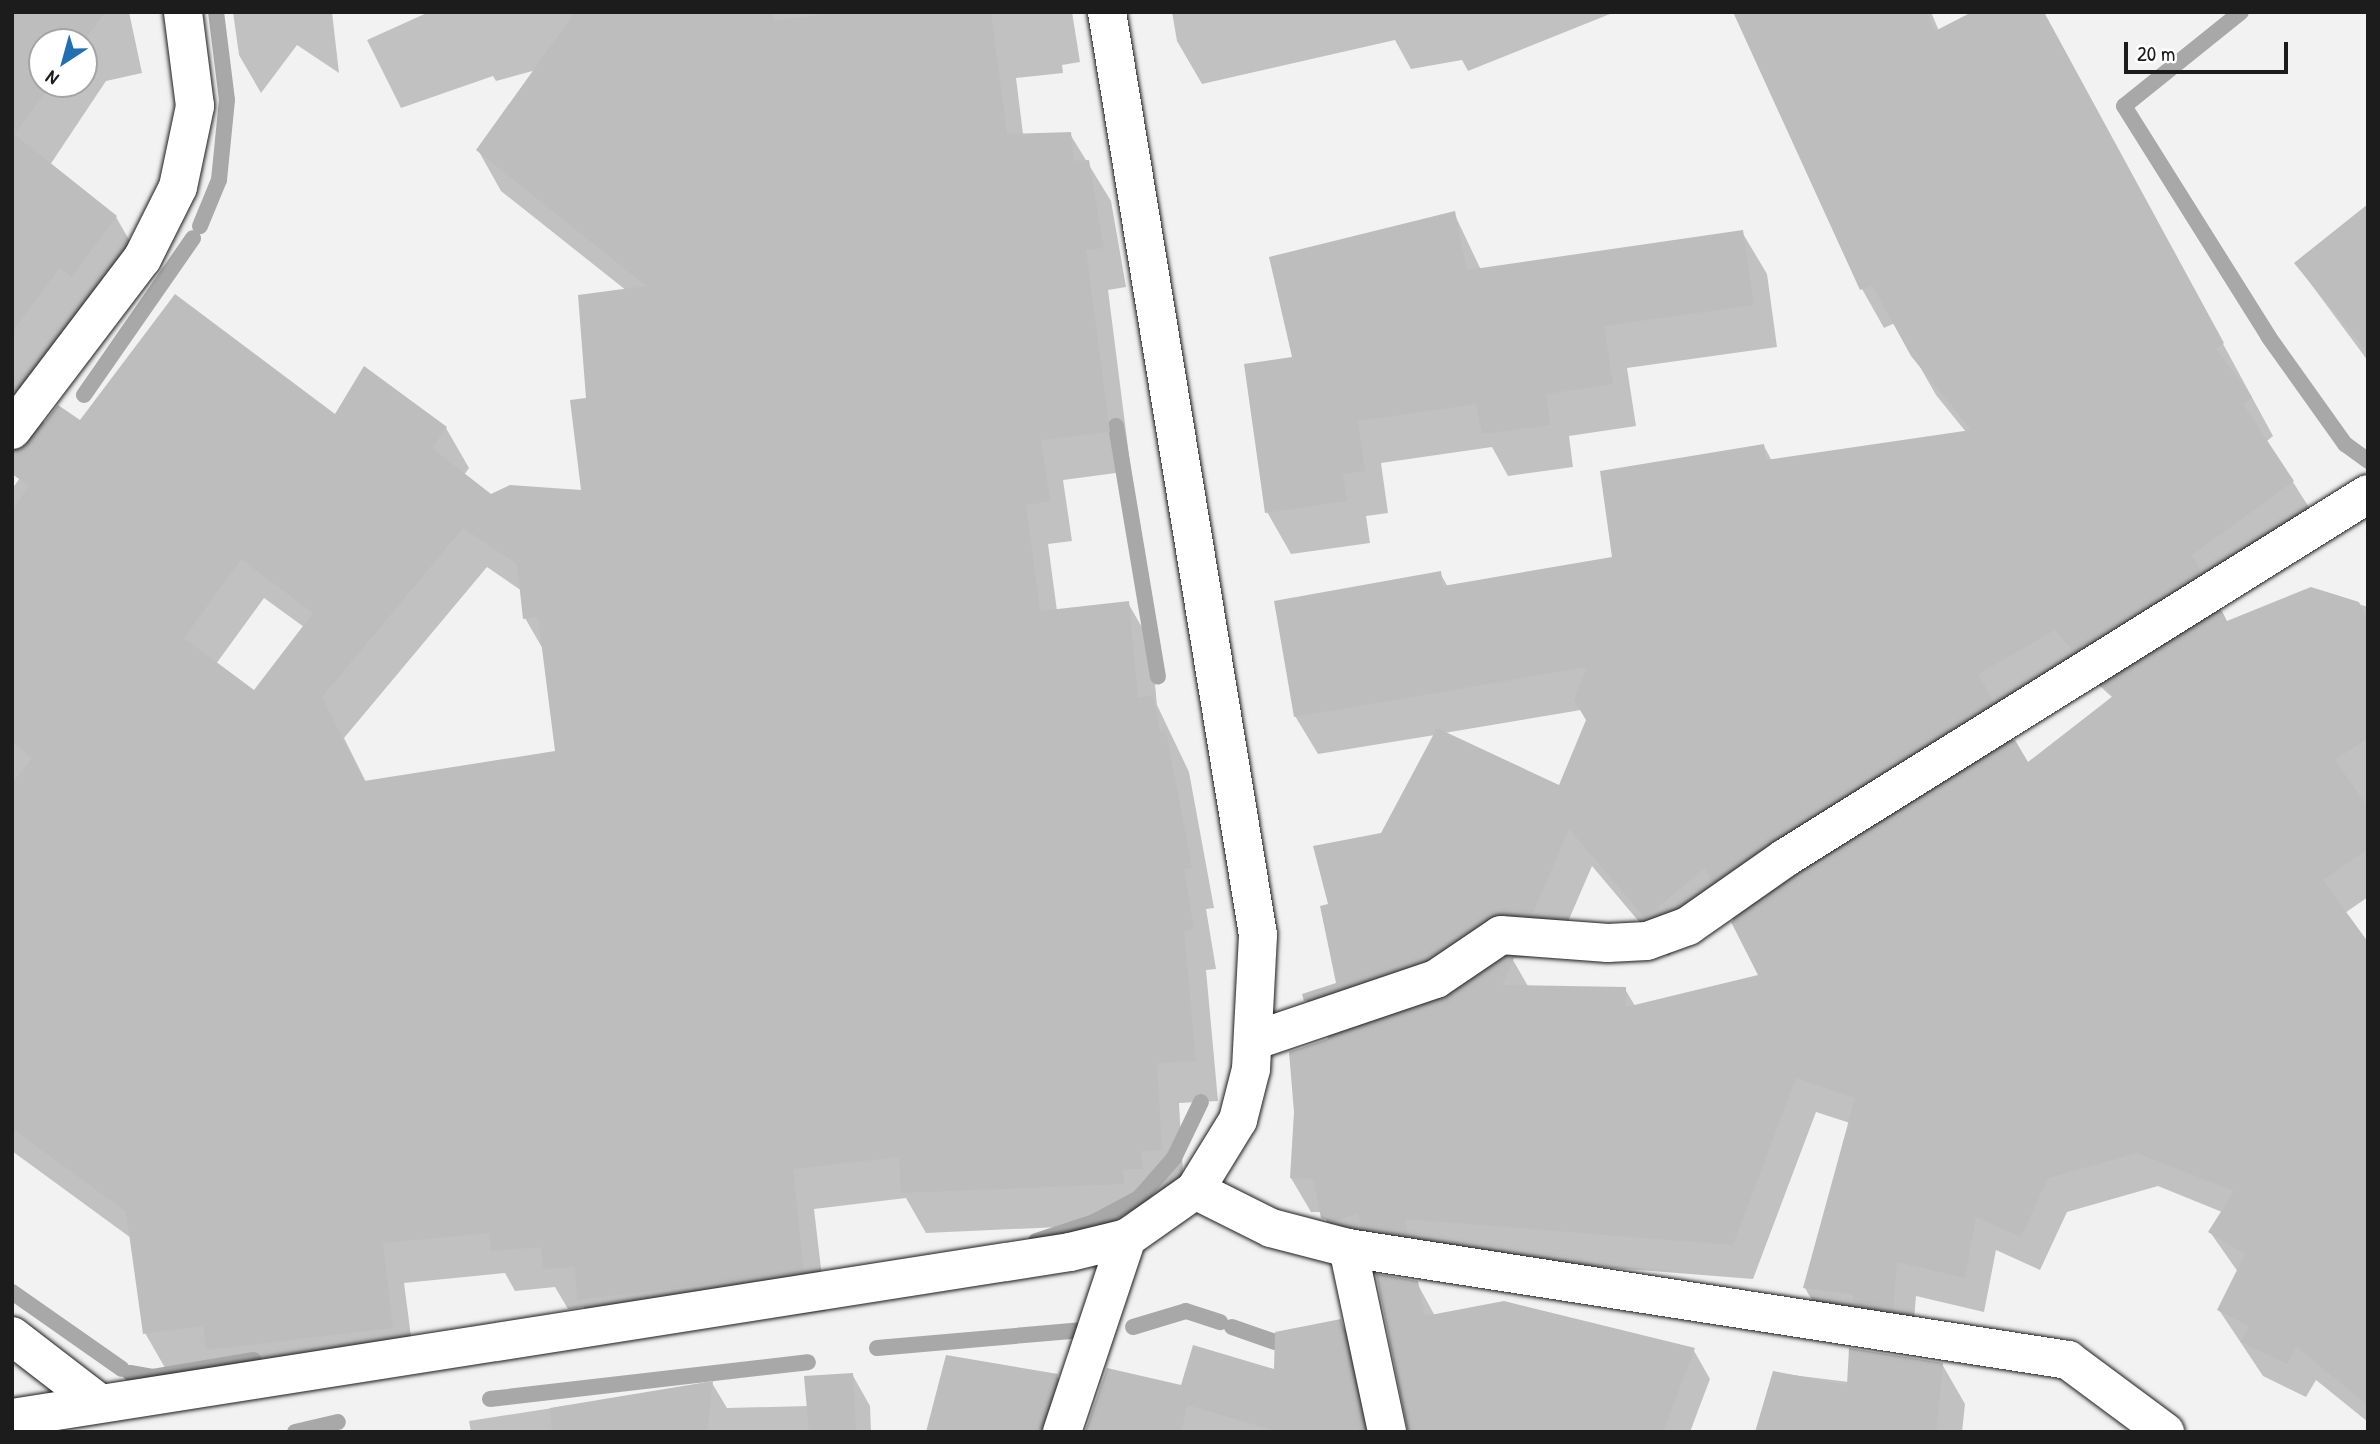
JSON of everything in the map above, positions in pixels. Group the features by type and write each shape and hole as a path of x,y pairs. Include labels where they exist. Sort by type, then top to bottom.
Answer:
{"street":[{"path":"12,430 142,259 178,187 195,106 183,12"},
{"path":"12,1418 827,1292 1127,1238 1195,1190 1238,1120 1253,1041 1258,935 1107,12"},
{"path":"1253,1041 1436,979 1501,935 1608,943 1647,941 1688,926 1785,858 2368,495"},
{"path":"1195,1190 1271,1228 1348,1248 2068,1360 2165,1432"},
{"path":"1062,1432 1127,1238"},
{"path":"1348,1248 1387,1432"},
{"path":"12,1336 99,1403"}],"building":[{"path":"12,12 105,12 93,28 28,28 28,98 41,98 14,134 117,216 72,277 59,268 12,333"},
{"path":"575,12 773,12 774,21 839,12 991,12 1007,134 1071,132 1074,161 1089,160 1104,248 1086,250 1110,432 1041,440 1050,501 1026,505 1040,611 1129,601 1138,698 1153,695 1160,732 1166,731 1192,868 1184,869 1194,929 1184,931 1196,1061 1157,1063 1162,1150 1141,1151 1143,1169 1123,1169 1124,1184 901,1193 899,1157 793,1169 804,1272 577,1300 575,1267 543,1269 541,1247 491,1251 489,1233 383,1243 393,1328 206,1350 203,1326 143,1334 126,1212 12,1128 12,784 32,758 12,742 12,510 29,486 12,474 12,451 29,443 58,405 80,420 175,294 335,414 364,366 447,427 432,448 491,494 510,485 581,490 570,400 586,398 578,295 646,286 476,150","holes":["463,528 517,564 523,619 538,617 555,751 364,781 322,697","241,559 313,613 254,690 184,638"]},
{"path":"1733,12 1927,12 1935,31 1972,12 2044,12 2224,343 2216,349 2252,397 2243,404 2294,481 2192,555 2201,572 2074,652 2055,630 1978,674 1994,702 1712,883 1705,868 1645,918 1569,829 1532,915 1490,917 1426,959 1304,1001 1302,994 1336,983 1320,906 1328,904 1313,846 1381,833 1437,728 1559,785 1586,720 1574,700 1587,667 1294,717 1274,601 1441,571 1443,586 1612,557 1600,471 1764,444 1766,460 1971,430 1911,356 1872,285 1860,290"},
{"path":"2368,204 2368,353 2294,263"},
{"path":"1455,211 1467,270 1743,230 1754,305 1604,326 1613,384 1546,394 1550,425 1482,434 1476,404 1358,421 1365,471 1343,474 1347,501 1265,513 1244,364 1292,357 1269,257"},
{"path":"2311,587 2359,602 2368,623 2368,738 2335,760 2368,807 2368,849 2323,880 2368,942 2368,1405 2296,1347 2287,1364 2241,1342 2249,1326 2217,1310 2245,1254 2208,1232 2234,1191 2137,1153 2048,1178 2021,1237 1976,1217 1965,1278 1897,1262 1893,1311 1853,1304 1853,1294 1803,1288 1855,1098 1796,1078 1733,1245 1405,1219 1408,1235 1361,1228 1358,1213 1334,1222 1321,1218 1313,1179 1290,1178 1294,1112 1289,1052 1443,1000 1507,957 1514,958 1502,985 1626,987 1626,1007 1758,975 1731,922 2015,740 2028,762 2113,696 2103,685 2222,611 2227,621"},
{"path":"1376,1274 1418,1281 1425,1316 1504,1301 1695,1348 1663,1432 1408,1432"},
{"path":"1341,1319 1365,1432 1280,1432 1187,1405 1181,1432 1085,1432 1107,1368 1181,1385 1193,1345 1274,1369 1275,1332"},
{"path":"1849,1348 1943,1363 1936,1432 1755,1432 1773,1371 1847,1385"},
{"path":"946,1355 1058,1374 1041,1432 926,1432"},
{"path":"853,1373 856,1432 809,1432 804,1376"},
{"path":"713,1381 707,1432 552,1432 550,1408"}],"waterway":[{"path":"200,226 219,180 227,100 216,12"},
{"path":"2241,12 2124,106 2268,336 2345,444 2368,461"},
{"path":"84,395 193,238"},
{"path":"1116,426 1158,677"},
{"path":"1036,1241 1094,1222 1139,1198 1174,1158 1201,1102"},
{"path":"12,1292 122,1369"},
{"path":"1133,1327 1186,1311 1220,1322"},
{"path":"1232,1327 1275,1342"},
{"path":"877,1348 1083,1330"},
{"path":"130,1373 153,1377 254,1360"},
{"path":"490,1399 808,1362"},
{"path":"295,1432 338,1422"}]}
